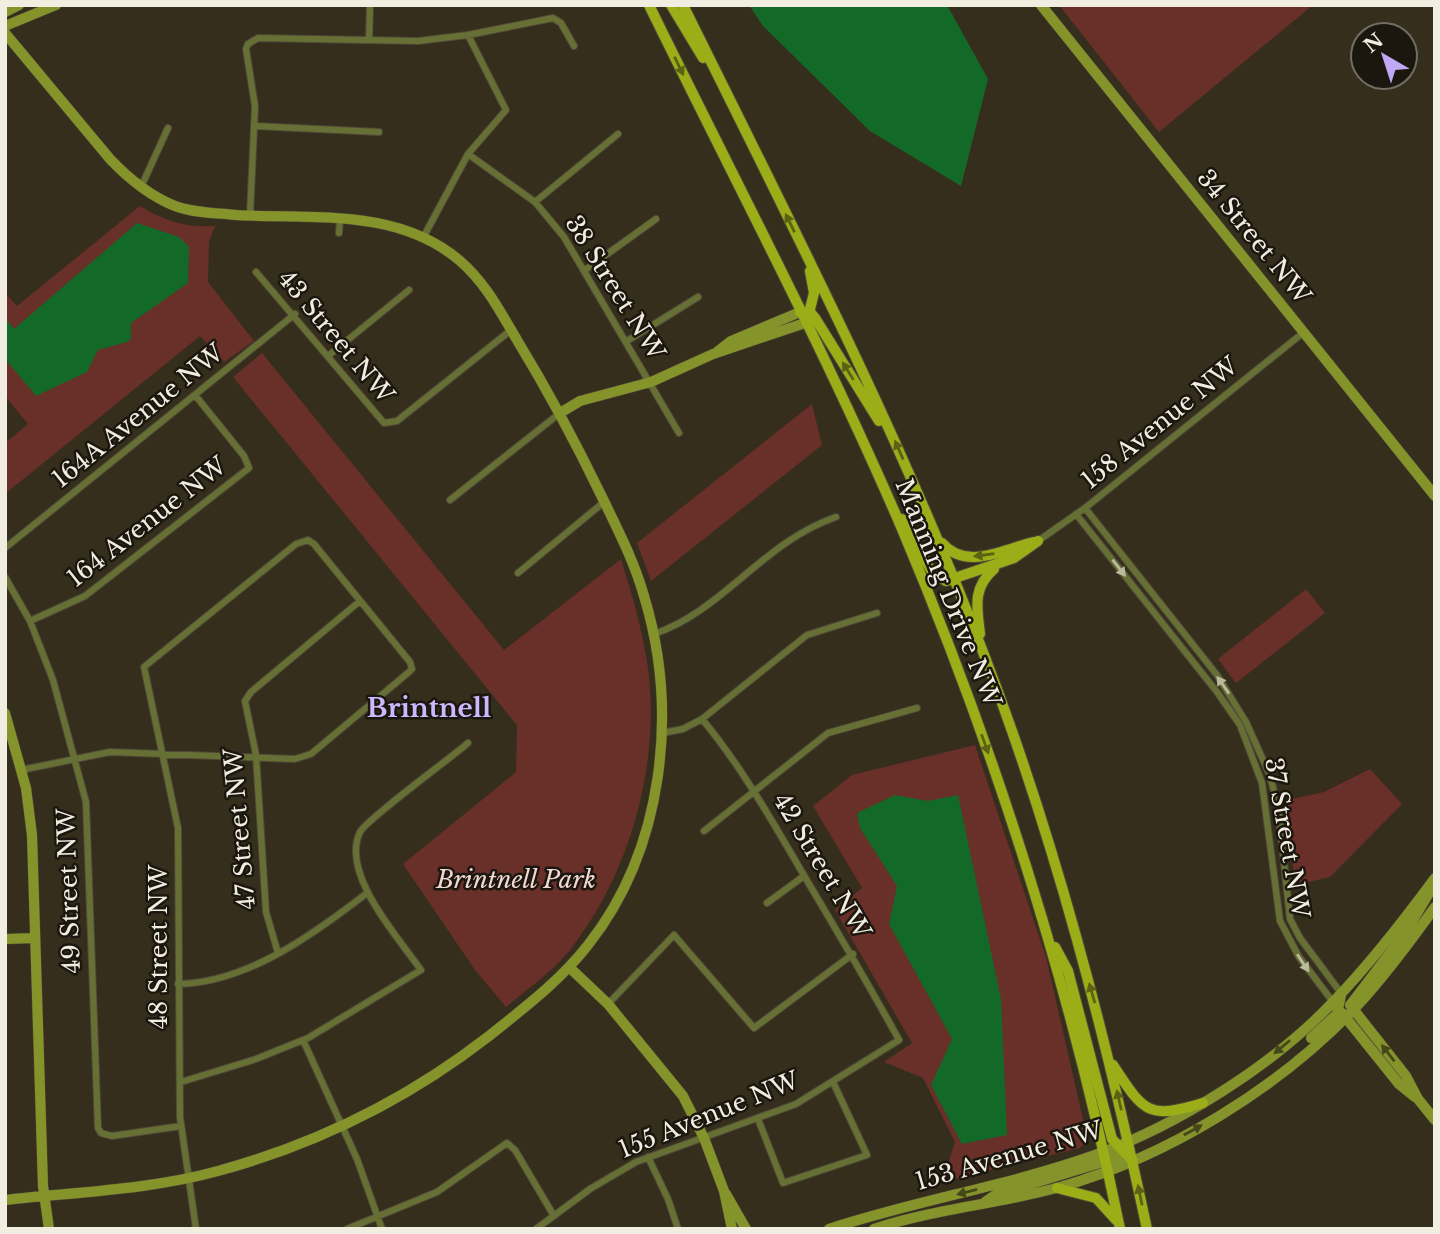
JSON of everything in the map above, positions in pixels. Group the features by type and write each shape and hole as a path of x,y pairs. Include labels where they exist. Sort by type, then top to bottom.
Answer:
{"main road":[{"name":"Manning Drive NW","path":"649,5 805,316 891,505 944,634 1003,794 1045,929 1106,1162 1119,1229"},
{"path":"671,5 723,86"},
{"name":"Manning Drive NW","path":"683,5 888,426 983,651 1056,867 1110,1059 1128,1142 1124,1154 1147,1229"},
{"path":"809,261 814,293 805,316 878,420 888,426"},
{"path":"891,505 910,530 932,572 939,579 954,580 1002,564 1023,554 1038,541"},
{"path":"936,535 944,547 968,557 991,555 1038,541"},
{"path":"983,651 976,600 978,589 988,575 1002,564"},
{"path":"1045,929 1068,971 1109,1132 1124,1154"},
{"path":"1110,1059 1130,1090 1157,1112 1170,1113 1203,1103"},
{"path":"1057,1188 1096,1198 1110,1211 1119,1229"}],"street":[{"path":"5,12 19,5"},
{"path":"5,26 56,5"},
{"path":"369,40 370,5"},
{"name":"34 Street NW","path":"1041,5 1435,496"},
{"path":"250,215 255,126 254,90 246,53 248,44 258,38 418,41 556,19 574,46"},
{"path":"5,33 110,159 141,187 174,206 192,211 383,223 424,236 473,274 492,297 560,413 633,563 654,634 661,681 662,733 652,807 632,869 608,916 569,967 453,1063 403,1095 342,1126 283,1151 190,1178 5,1200"},
{"path":"424,236 467,154 506,110 468,35"},
{"path":"255,126 379,132"},
{"path":"141,187 168,128"},
{"path":"535,202 618,134"},
{"name":"38 Street NW","path":"467,154 535,202 564,237 679,433"},
{"path":"339,233 340,219"},
{"path":"585,270 656,219"},
{"name":"43 Street NW","path":"256,272 295,314 378,418 388,424 397,421 511,330"},
{"path":"328,356 409,290"},
{"path":"627,341 698,297"},
{"name":"164A Avenue NW","path":"5,548 295,314"},
{"path":"450,500 560,413 580,401 651,382 713,354 731,341 805,316"},
{"name":"158 Avenue NW","path":"1038,541 1084,508 1304,332"},
{"name":"164 Avenue NW","path":"30,621 85,596 249,468 244,456 195,395"},
{"path":"518,573 604,502"},
{"name":"37 Street NW","path":"1084,508 1217,675 1246,722 1269,773 1278,805 1290,919 1300,938 1341,993"},
{"name":"37 Street NW","path":"1076,514 1217,692 1240,726 1262,783 1280,922 1299,957 1339,1009"},
{"path":"654,634 692,617 791,536 836,517"},
{"name":"48 Street NW","path":"196,1229 181,1126 178,828 144,667 296,544 307,540 314,544 360,601"},
{"name":"49 Street NW","path":"5,576 30,621 53,680 89,828 96,1122 101,1133 112,1136 181,1126"},
{"path":"21,770 110,752 256,755 295,759 311,754 412,669 410,662 360,601"},
{"name":"47 Street NW","path":"278,953 266,912 256,755 244,701 251,692 360,601"},
{"path":"662,733 683,729 702,719 807,635 877,613"},
{"path":"704,831 828,733 917,708"},
{"path":"5,713 21,770 32,835 44,1196 50,1229"},
{"name":"42 Street NW","path":"702,719 754,791 853,954 899,1041"},
{"path":"181,1082 244,1063 303,1040 421,970 367,893 355,854 360,831 468,743"},
{"path":"767,903 804,876"},
{"path":"1418,1099 1399,1084 1339,1009 1341,993 1435,879"},
{"path":"1352,1007 1412,922 1435,879"},
{"path":"178,984 212,980 278,953 337,917 367,893"},
{"name":"153 Avenue NW","path":"829,1229 1020,1179 1106,1162 1124,1154 1128,1142 1203,1103 1339,1009 1352,1007 1390,968 1435,907"},
{"path":"608,1004 674,935 754,1028 853,954"},
{"path":"5,939 35,938"},
{"path":"569,967 608,1004 676,1086 704,1138 724,1191 732,1229"},
{"path":"1341,993 1406,1076 1418,1099 1435,1120"},
{"name":"153 Avenue NW","path":"874,1229 897,1221 1057,1188 1124,1154 1194,1130 1253,1094 1339,1009"},
{"path":"303,1040 342,1126 382,1229"},
{"name":"155 Avenue NW","path":"536,1229 606,1180 648,1157 796,1104 899,1041"},
{"path":"758,1119 783,1183 867,1155 833,1083"},
{"path":"347,1229 437,1192 507,1143 515,1150 554,1216"},
{"path":"648,1157 668,1199 678,1229"},
{"path":"978,1206 995,1195 1106,1162"},
{"path":"724,1191 746,1229"}],"green space":[{"path":"1059,5 1313,5 1159,132"},
{"path":"140,206 176,222 215,226 209,242 208,282 254,341 224,362 200,336 5,494 5,443 28,424 5,396 5,293 17,306"},
{"name":"Brintnell Park","path":"262,353 504,650 621,559 643,641 651,704 650,740 638,812 613,880 576,942 552,969 506,1007 475,970 403,864 516,772 517,725 233,377"},
{"path":"812,404 822,445 651,581 637,543"},
{"path":"1306,589 1325,613 1236,683 1218,659"},
{"path":"975,745 1046,957 1088,1141 1080,1148 942,1182 955,1142 923,1078 884,1062 912,1043 835,910 862,888 813,806 852,775"},
{"path":"1370,769 1402,804 1330,877 1296,885 1283,801 1324,792"}],"shaded area":[{"path":"749,5 947,5 988,79 961,186 870,131 763,26"},
{"path":"137,223 179,237 189,247 188,283 131,323 131,339 127,342 98,350 87,372 36,396 5,359 5,318 14,329"},
{"path":"895,795 928,801 958,795 1001,999 1007,1135 962,1144 931,1085 952,1039 889,924 897,886 860,828 857,813"}],"district":[{"name":"Brintnell","path":"429,708"}]}
